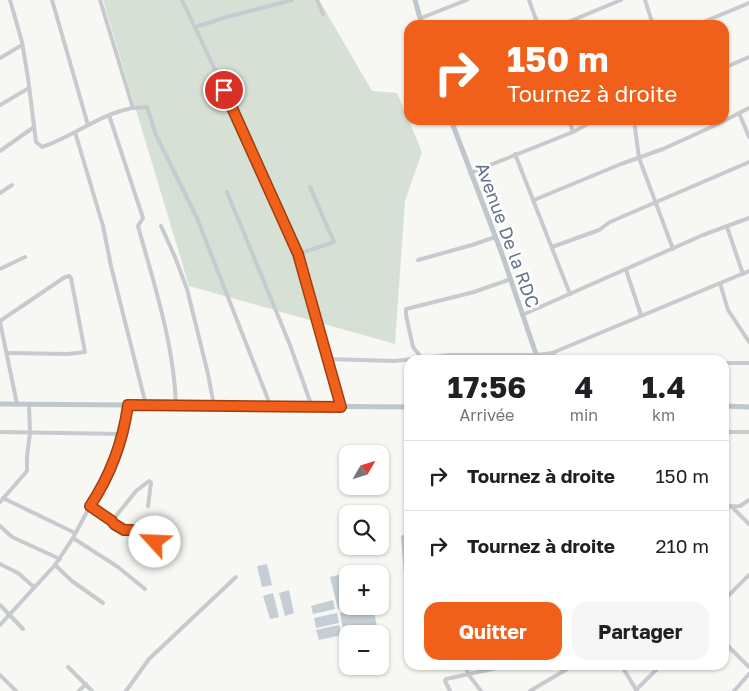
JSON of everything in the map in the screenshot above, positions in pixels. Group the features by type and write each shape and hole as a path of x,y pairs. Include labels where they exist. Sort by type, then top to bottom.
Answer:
{"street":[{"path":"10,0 22,45 36,142 42,147 109,115 133,108 147,107 149,117 160,142 196,218 271,406"},
{"path":"52,0 88,125"},
{"path":"100,0 133,108"},
{"path":"182,0 241,125 298,254 341,407"},
{"path":"195,28 227,17 292,0"},
{"path":"317,0 323,14"},
{"path":"415,0 421,18 467,0"},
{"path":"528,0 536,20"},
{"path":"573,20 622,0"},
{"path":"645,0 651,20"},
{"path":"708,20 749,3"},
{"path":"0,58 22,45"},
{"path":"729,66 749,57"},
{"path":"0,105 29,88"},
{"path":"729,118 749,108"},
{"path":"739,113 749,137"},
{"path":"109,115 143,218 138,226 170,349 176,405"},
{"name":"Avenue De la RDC","path":"453,125 511,279 536,355"},
{"path":"571,125 573,132"},
{"path":"470,173 586,125"},
{"path":"635,125 639,158 673,249"},
{"path":"534,200 639,158 714,125"},
{"path":"0,151 34,127"},
{"path":"75,132 103,226 111,266 146,405"},
{"path":"515,154 570,294"},
{"path":"552,247 598,230 610,222 749,162"},
{"path":"0,193 12,185"},
{"path":"298,254 334,242 310,188"},
{"path":"227,192 290,345 312,407"},
{"path":"522,315 703,235 749,218"},
{"path":"161,226 187,289 214,406"},
{"path":"727,227 743,274"},
{"path":"418,260 495,237"},
{"path":"0,269 25,257"},
{"path":"626,270 641,315"},
{"path":"544,355 749,271"},
{"path":"7,353 68,354 85,352 71,278 69,276 0,322 17,404"},
{"path":"419,355 414,347 406,317 406,309 474,292 511,279"},
{"path":"720,283 728,310 749,342"},
{"path":"327,359 404,360"},
{"path":"729,363 749,363"},
{"path":"0,404 404,406"},
{"path":"29,404 30,432 26,471 1,500 75,533"},
{"path":"0,625 60,559 90,506 103,488 122,434 128,405"},
{"path":"729,406 749,407"},
{"path":"0,432 122,434"},
{"path":"729,432 749,432"},
{"path":"112,521 136,491 149,481 151,484 148,506"},
{"path":"731,506 740,506 749,500"},
{"path":"90,506 124,530 132,530 146,540 155,542"},
{"path":"731,506 749,524"},
{"path":"0,526 12,537 60,559"},
{"path":"403,537 404,549"},
{"path":"73,538 118,567 145,589"},
{"path":"0,564 18,573 34,587"},
{"path":"55,565 72,581 103,603"},
{"path":"729,595 749,575"},
{"path":"126,691 149,659 236,577"},
{"path":"0,605 23,628"},
{"path":"729,647 749,667"},
{"path":"68,667 92,691"},
{"path":"467,670 481,691"},
{"path":"450,691 445,681 446,679 484,670"},
{"path":"530,691 566,670"},
{"path":"624,670 636,690 656,670"},
{"path":"735,690 749,674"},
{"path":"0,675 16,691"},
{"path":"80,691 86,684"}],"shaded area":[{"path":"103,0 319,0 372,91 397,93 404,110 404,125 411,125 422,152 405,201 395,344 189,286"},
{"path":"267,564 272,585 262,587 257,566"},
{"path":"339,575 339,609 338,609 330,577"},
{"path":"289,590 294,613 285,616 279,593"},
{"path":"273,593 279,617 270,619 263,596"},
{"path":"333,600 335,609 313,614 311,606"},
{"path":"337,613 339,623 316,628 314,618"},
{"path":"340,615 375,615 377,625 342,625"},
{"path":"339,625 339,636 319,640 316,630"}],"route":[{"path":"155,542 146,540 132,530 124,530 90,506 103,488 109,473 122,434 128,405 341,407 298,254 224,90"}]}
